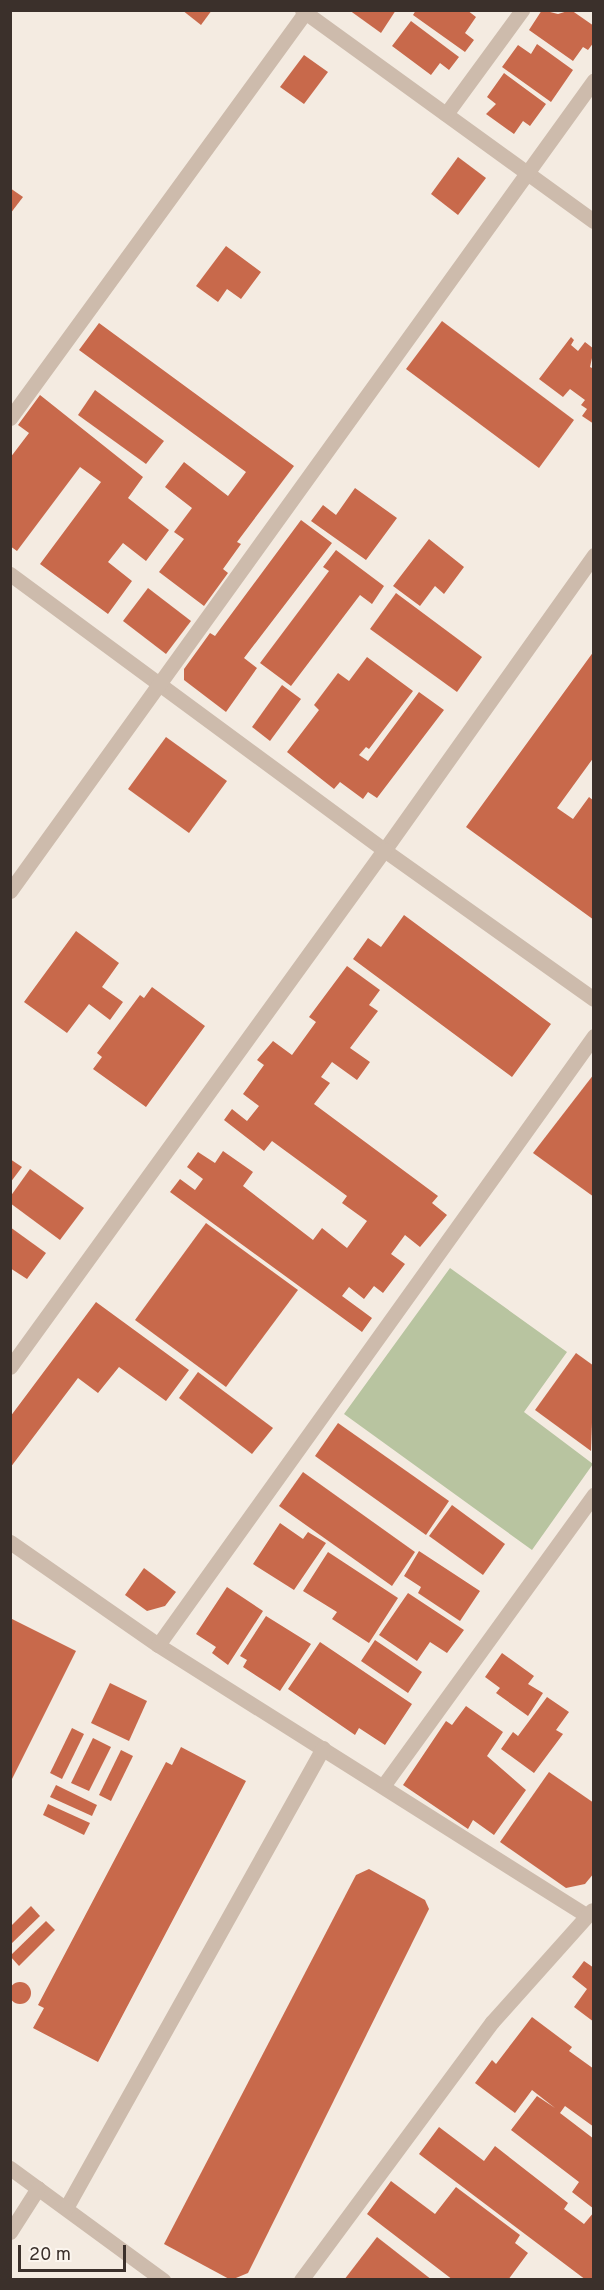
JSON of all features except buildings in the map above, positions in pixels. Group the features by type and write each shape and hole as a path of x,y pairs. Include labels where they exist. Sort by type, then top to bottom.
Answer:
{"street":[{"path":"446,114 522,10"},
{"path":"10,418 305,11 594,221"},
{"path":"10,891 594,80"},
{"path":"10,1367 594,555"},
{"path":"10,574 384,850 594,999"},
{"path":"158,1645 594,1036"},
{"path":"383,1786 594,1494"},
{"path":"10,1542 158,1645 590,1912 492,2022 301,2280"},
{"path":"66,2208 323,1748"},
{"path":"10,2168 163,2280"},
{"path":"10,2232 38,2188"}],"green space":[{"path":"450,1268 567,1352 524,1412 593,1464 532,1550 344,1414"}]}
